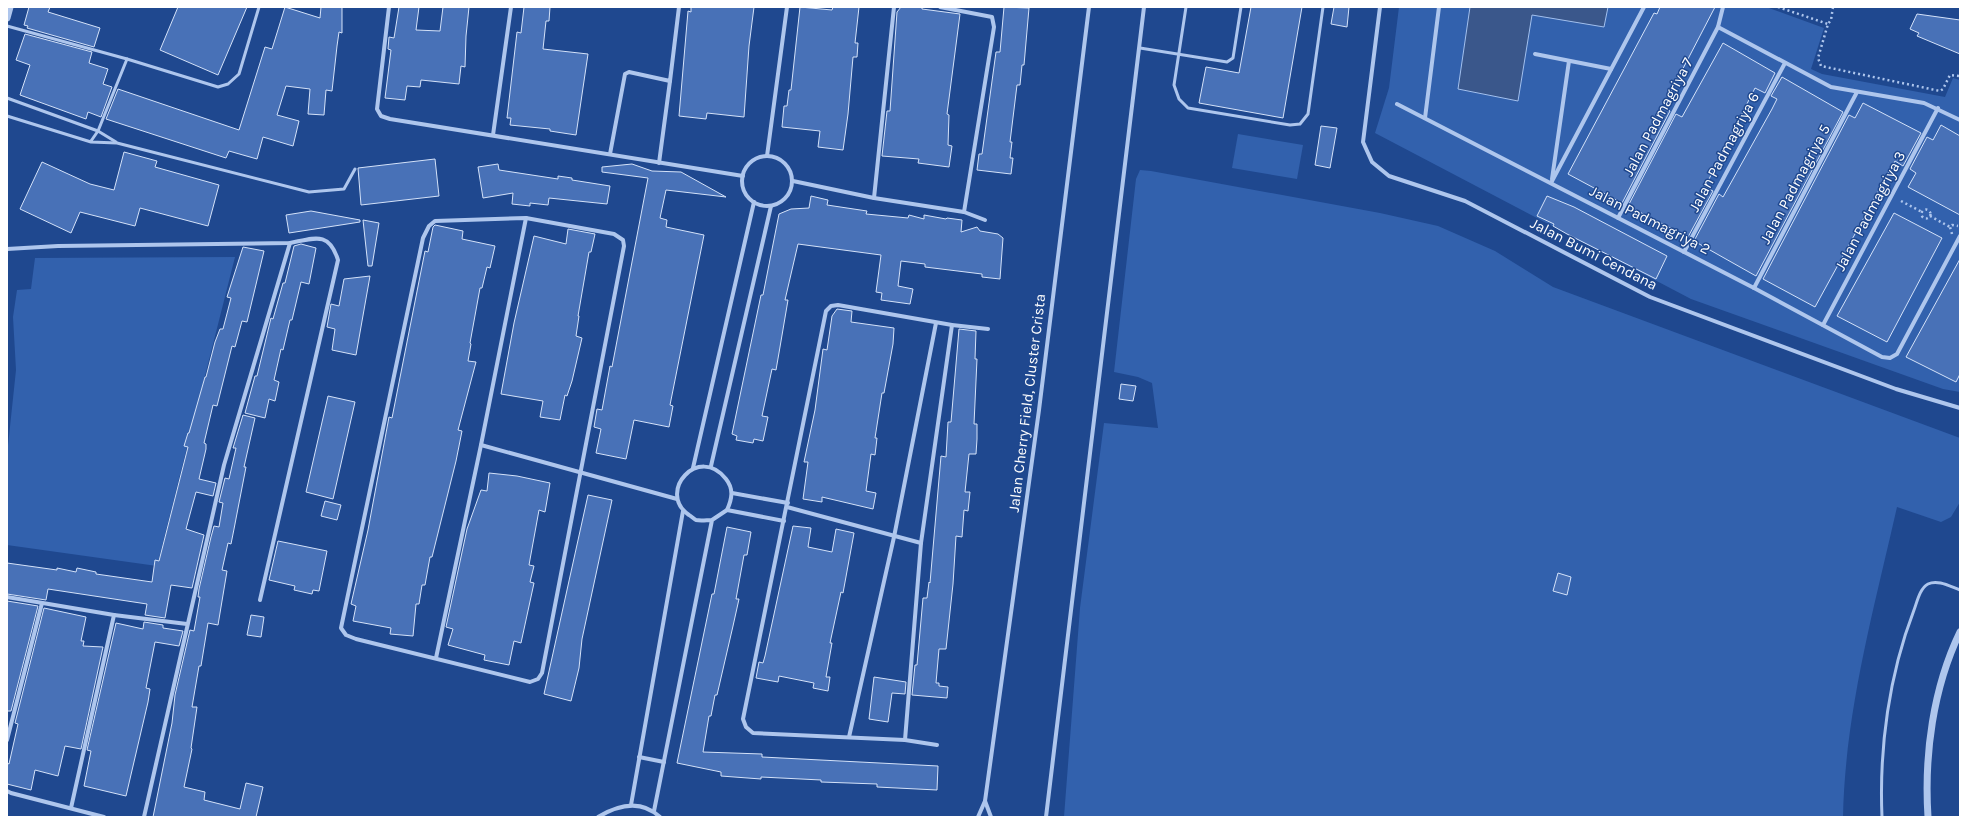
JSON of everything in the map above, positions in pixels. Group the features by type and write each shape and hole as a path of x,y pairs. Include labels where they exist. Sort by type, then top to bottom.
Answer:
{"street":[{"path":"7,18 10,7"},
{"path":"389,7 377,109 381,116 390,119 743,176"},
{"path":"493,135 510,7"},
{"path":"659,163 679,7"},
{"path":"767,156 787,7"},
{"path":"874,198 894,7"},
{"path":"940,7 992,17 994,27 964,212"},
{"name":"Jalan Cherry Field, Cluster Crista","path":"985,801 1039,410 1089,7"},
{"path":"1046,817 1144,7"},
{"name":"Jalan Bumi Cendana","path":"1380,7 1363,142 1372,162 1389,176 1465,201 1650,298 1896,389 1960,408"},
{"path":"1425,118 1440,7"},
{"path":"1551,183 1644,7"},
{"name":"Jalan Padmagriya 7","path":"1618,218 1718,27 1723,7"},
{"path":"1718,27 1831,87 1924,103 1938,108 1960,120"},
{"path":"1535,54 1611,69"},
{"path":"1551,183 1569,61"},
{"name":"Jalan Padmagriya 6","path":"1684,252 1785,63"},
{"path":"610,154 625,74 629,72 670,81"},
{"name":"Jalan Padmagriya 5","path":"1754,288 1857,92"},
{"name":"Jalan Padmagriya 2","path":"1397,104 1754,288 1882,357 1890,358 1897,354 1960,236"},
{"name":"Jalan Padmagriya 3","path":"1823,325 1938,108"},
{"path":"767,156 776,158 785,163 790,171 793,181 791,190 786,198 771,206 762,206 747,196 743,186 743,176 746,168 751,162 767,156"},
{"path":"793,181 874,198 964,212 985,220"},
{"path":"693,468 754,202"},
{"path":"711,466 771,206"},
{"path":"436,658 481,445 526,218"},
{"path":"526,218 614,234 623,240 624,246 581,471 542,673 538,679 530,682 356,639 346,635 341,628 423,238 430,226 435,221 526,218"},
{"path":"7,249 58,246 290,243 316,238 328,241 334,247 338,260 260,600"},
{"path":"144,817 224,465 290,243"},
{"path":"937,745 905,740 753,733 746,727 743,719 788,505 826,311 830,306 838,305 936,323 988,329"},
{"path":"849,737 894,537 936,323"},
{"path":"905,740 921,543 944,392 952,325"},
{"path":"481,445 581,471 677,499"},
{"path":"711,466 722,474 729,483 732,493 727,510 712,520 696,520 683,510 677,499 678,485 684,475 693,468 711,466"},
{"path":"732,493 788,505 894,537 921,543"},
{"path":"631,805 683,510"},
{"path":"727,510 784,521"},
{"path":"654,811 712,520"},
{"path":"7,597 114,615 187,624"},
{"path":"7,740 42,604"},
{"path":"71,808 114,615"},
{"path":"1928,817 1926,793 1929,750 1936,701 1953,647 1960,632"},
{"path":"639,757 664,762"},
{"path":"7,791 104,817"},
{"path":"978,817 985,801"},
{"path":"985,801 991,817"},
{"path":"598,817 613,808 631,805 654,811 660,817"}],"lane":[{"path":"7,26 127,59 218,87 228,84 239,74 259,7"},
{"path":"1186,7 1174,85 1179,99 1188,108 1290,125 1300,124 1308,114 1323,7"},
{"path":"1140,48 1230,61 1233,58 1241,7"},
{"path":"91,142 98,131 127,59"},
{"path":"7,98 98,131 117,143"},
{"path":"7,116 91,142 117,143 309,192 344,189 355,169"},
{"path":"1882,817 1883,753 1889,708 1903,639 1920,593 1926,585 1933,582 1960,590"}],"path":[{"path":"1778,7 1828,24"},
{"path":"1833,7 1831,20 1828,24 1818,58 1821,66 1940,90 1943,89 1950,75 1960,76"},
{"path":"1901,201 1922,212 1928,210 1930,216 1950,227"},
{"path":"1922,212 1923,218 1928,218 1930,216"}],"shaded area":[{"path":"1399,7 1766,7 1824,28 1811,69 1822,74 1945,97 1953,78 1960,80 1960,392 1943,389 1691,299 1375,133 1389,88"},
{"path":"1470,7 1608,7 1604,27 1532,15 1518,101 1458,89"},
{"path":"1238,134 1303,145 1297,179 1232,168"},
{"path":"1140,170 1380,213 1438,226 1495,251 1553,287 1960,438 1960,502 1951,517 1941,522 1897,507 1870,622 1855,700 1845,778 1843,817 1064,817 1080,608 1104,423 1158,428 1152,383 1138,377 1114,372 1136,179"},
{"path":"235,257 157,566 7,545 7,455 16,370 13,317 17,290 31,289 35,258"}],"building":[{"path":"29,7 50,7 48,12 100,28 94,47 27,28 28,26 24,25"},
{"path":"178,7 247,7 218,75 160,50"},
{"path":"285,7 320,18 321,7 342,7 342,33 339,32 332,91 326,90 324,115 308,114 310,89 286,86 277,115 299,121 293,146 263,137 257,159 229,151 226,158 106,119 118,89 239,130 265,47 272,49"},
{"path":"399,7 419,7 416,30 440,31 443,7 469,7 465,67 461,66 459,84 421,80 420,87 407,86 405,100 385,98 391,50 388,49 389,37 394,38"},
{"path":"524,7 550,7 549,21 546,21 543,49 588,54 576,135 550,131 550,129 510,125 511,118 507,118 517,32 521,33"},
{"path":"691,7 754,7 749,46 744,117 707,113 706,119 679,116 688,11 691,12"},
{"path":"800,7 832,10 833,7 859,7 855,43 858,43 857,57 853,57 843,150 818,147 820,131 782,127 784,106 787,106 789,90 791,90"},
{"path":"901,7 922,7 922,9 960,14 947,114 949,115 948,145 952,146 949,167 918,163 919,159 882,156 887,111 890,111 897,12"},
{"path":"1004,7 1029,8 1024,65 1022,65 1020,85 1017,85 1010,142 1012,142 1010,158 1013,158 1011,174 977,170 979,154 982,154 996,52 1000,52"},
{"path":"1251,7 1302,7 1283,118 1199,103 1206,67 1239,73"},
{"path":"1334,7 1349,7 1347,27 1331,24"},
{"path":"1660,7 1715,7 1663,107 1670,111 1622,203 1568,174 1654,13 1657,14"},
{"path":"1917,14 1960,20 1960,54 1917,36 1919,33 1910,29"},
{"path":"25,34 92,52 89,63 108,69 103,84 112,87 101,117 88,112 86,119 20,95 30,65 16,60"},
{"path":"1723,43 1775,73 1765,93 1755,88 1705,187 1713,191 1688,237 1628,206 1676,114 1682,117"},
{"path":"1782,77 1843,112 1756,276 1694,241 1719,194 1723,197 1772,109 1777,99 1771,96"},
{"path":"1863,103 1921,133 1903,166 1895,161 1815,307 1763,279 1849,115 1855,118"},
{"path":"1941,125 1960,136 1960,215 1908,187 1916,173 1910,169 1927,137 1933,140"},
{"path":"1321,126 1337,128 1330,168 1315,165"},
{"path":"124,152 157,161 155,167 219,185 208,226 140,208 135,226 80,212 71,233 20,209 42,162 90,184 114,190"},
{"path":"435,159 439,196 361,205 358,168"},
{"path":"498,164 499,170 558,179 558,176 572,178 572,180 610,186 607,204 549,198 548,205 530,203 530,206 512,204 513,193 483,198 478,167"},
{"path":"632,164 652,171 681,172 726,197 666,190 660,218 667,220 666,227 704,235 670,405 673,406 669,427 634,420 626,459 596,453 601,429 594,427 597,409 602,410 610,366 612,367 648,178 602,172 602,167"},
{"path":"811,196 828,200 827,205 867,211 866,214 908,218 909,215 924,219 924,215 962,220 961,232 977,227 980,231 998,234 1003,238 1000,279 982,277 982,274 925,267 925,264 901,261 898,286 913,289 910,304 881,300 882,293 876,292 881,255 798,244 785,300 788,300 776,370 772,369 762,416 768,417 763,441 754,439 753,443 736,440 737,436 732,434 761,295 763,295 779,214 791,209 809,208"},
{"path":"1547,196 1574,207 1667,256 1656,279 1567,234 1553,226 1554,224 1537,216"},
{"path":"311,211 360,220 360,222 289,233 286,215"},
{"path":"1894,213 1942,238 1887,342 1837,316"},
{"path":"363,220 379,223 372,266 368,266"},
{"path":"435,225 463,231 462,239 495,246 490,268 487,267 482,288 480,288 470,343 468,361 476,362 458,430 462,431 456,461 432,557 430,557 425,585 422,585 419,604 416,604 413,636 390,634 391,628 353,621 356,606 351,604 368,530 389,417 392,418 425,251 428,252 433,227"},
{"path":"568,229 595,234 591,252 589,252 578,316 576,336 582,338 572,381 567,396 565,395 560,420 540,417 543,401 501,394 514,323 534,236 566,244"},
{"path":"301,244 316,248 309,284 301,282 292,320 290,320 283,350 281,349 274,380 279,382 275,401 269,399 265,418 245,413 255,376 257,376 271,318 273,319 283,283 285,283 294,246"},
{"path":"243,247 264,251 247,322 242,321 235,347 232,346 217,406 213,405 204,443 206,444 206,449 199,479 216,483 213,496 196,492 186,529 204,535 192,588 171,585 165,618 145,615 147,604 48,589 46,600 7,594 7,563 57,570 57,568 76,572 77,568 96,572 96,574 152,582 155,560 159,561 188,447 184,446 206,377 215,342 220,329 223,329 231,298 227,297"},
{"path":"1960,259 1960,374 1956,382 1906,357"},
{"path":"370,276 356,355 332,350 335,329 327,327 331,304 339,306 344,279"},
{"path":"837,309 852,311 851,322 894,328 893,344 884,393 882,393 875,438 877,438 875,455 871,454 866,491 876,493 873,509 822,497 822,502 803,499 808,462 804,462 815,410 823,349 827,350 832,316"},
{"path":"959,329 976,331 975,359 977,359 974,424 977,424 977,439 976,454 969,454 965,492 970,492 968,511 964,510 962,537 956,536 953,584 946,649 939,649 936,683 939,683 939,686 948,687 947,698 912,695 915,665 917,665 923,598 927,598 929,582 930,583 941,456 946,457 948,422 951,422"},
{"path":"1121,384 1136,386 1133,401 1119,399"},
{"path":"328,396 355,402 333,499 306,492"},
{"path":"243,415 255,418 244,467 246,467 231,544 228,543 222,570 227,571 218,625 208,623 201,666 199,666 192,707 197,707 192,749 184,787 205,792 204,800 240,809 246,783 263,787 256,817 153,817 172,723 175,695 190,630 194,631 200,597 198,597 199,589 214,526 219,527 223,503 219,502 225,478 229,479 236,448 233,448"},
{"path":"489,473 517,476 550,483 545,512 539,510 529,565 534,566 530,582 534,583 521,643 514,641 509,665 484,660 485,655 448,645 453,629 446,627 467,529 481,490 487,491"},
{"path":"588,495 612,500 582,639 579,668 571,701 544,694"},
{"path":"325,501 341,505 337,520 321,516"},
{"path":"793,526 811,528 808,547 832,552 836,529 854,533 843,593 841,592 830,643 832,643 826,677 830,677 828,691 813,688 814,683 779,676 778,682 756,678 759,662 763,663 765,656"},
{"path":"727,527 751,532 747,555 744,555 736,599 739,599 717,695 715,695 711,716 709,716 703,752 762,754 762,757 938,766 937,790 877,787 877,784 821,782 821,780 761,777 761,779 721,776 721,772 677,763"},
{"path":"278,541 327,551 319,591 313,590 312,594 294,590 295,586 269,580"},
{"path":"1558,573 1571,577 1567,595 1553,591"},
{"path":"7,601 38,606 11,711 7,711"},
{"path":"44,608 86,617 81,641 84,641 83,646 103,647 81,749 65,746 58,776 35,770 31,790 7,784 7,763 9,764 18,724 15,723"},
{"path":"251,615 264,617 261,637 247,635"},
{"path":"144,622 163,625 163,628 183,631 179,646 155,642 146,688 150,689 148,702 126,796 84,786 91,751 87,750 116,623 143,629"},
{"path":"874,677 906,682 905,694 892,693 888,722 869,719"}]}
